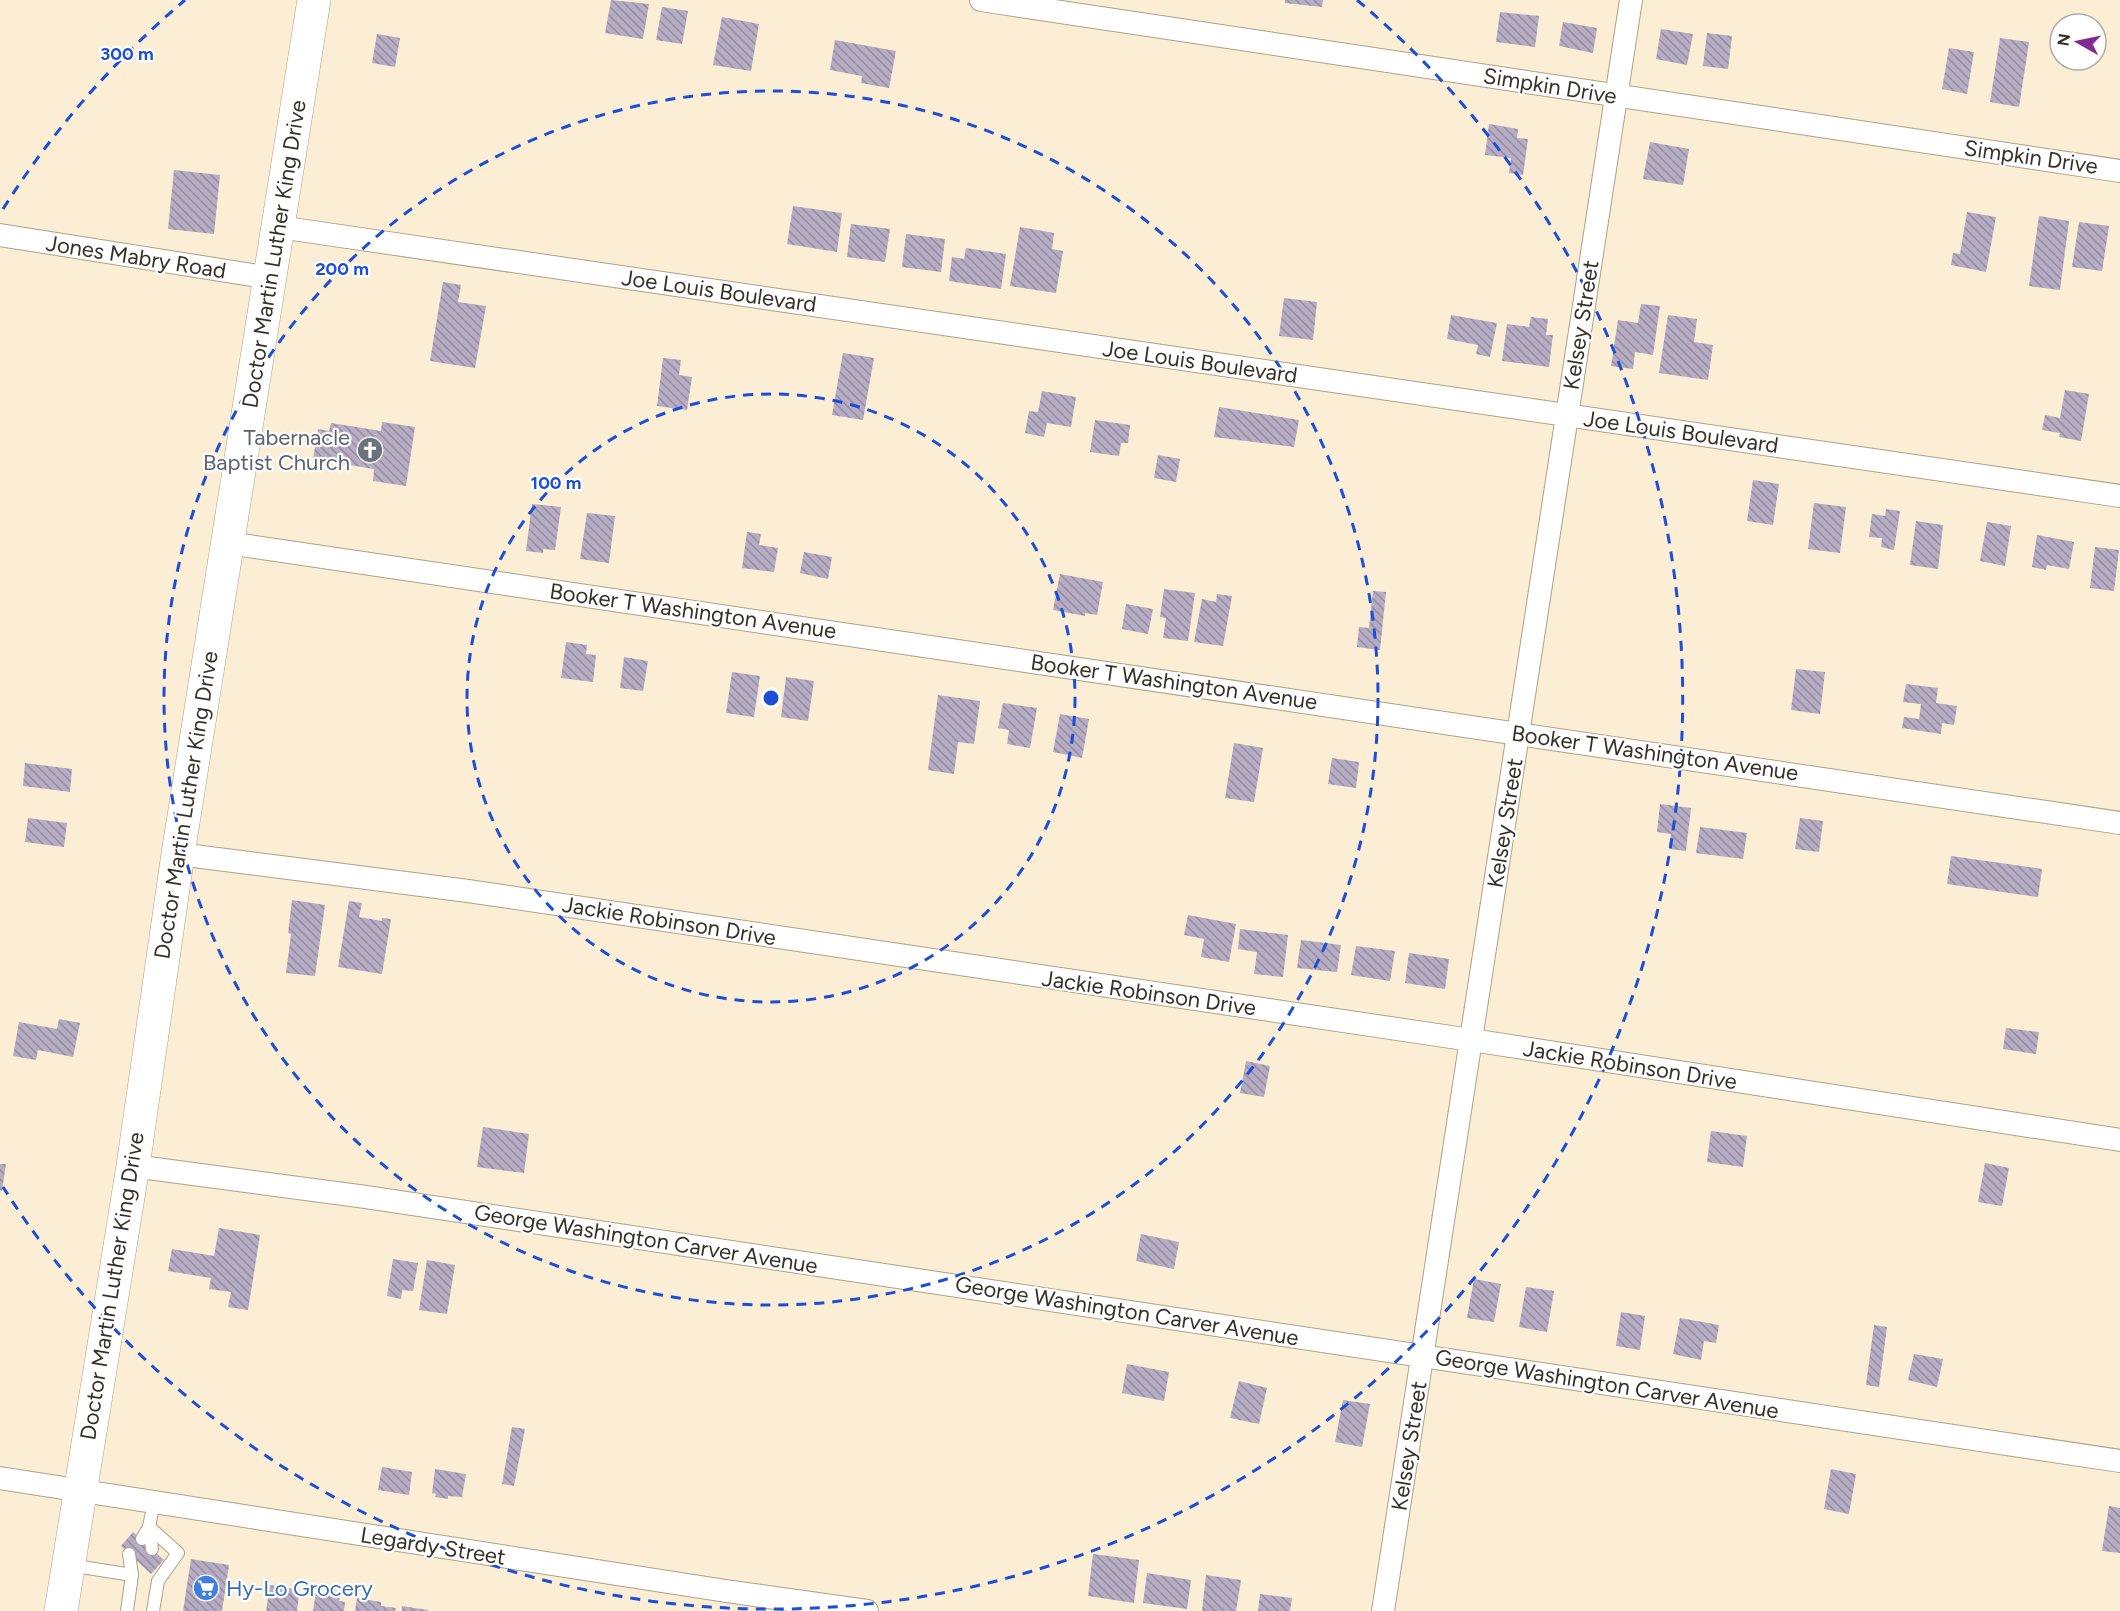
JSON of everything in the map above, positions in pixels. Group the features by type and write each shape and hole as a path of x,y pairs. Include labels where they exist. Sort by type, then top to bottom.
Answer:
{"main road":[{"name":"Doctor Martin Luther King Drive","path":"64,1610 79,1491 133,1166 178,854 314,0"}],"street":[{"name":"Simpkin Drive","path":"981,0 2120,171"},
{"name":"Kelsey Street","path":"1383,1611 1631,0"},
{"name":"Joe Louis Boulevard","path":"279,227 2120,496"},
{"name":"Jones Mabry Road","path":"0,235 271,278"},
{"name":"Booker T Washington Avenue","path":"228,543 2120,823"},
{"name":"Jackie Robinson Drive","path":"178,854 468,891 1471,1040 2120,1140"},
{"name":"George Washington Carver Avenue","path":"133,1166 366,1197 2120,1461"},
{"name":"Legardy Street","path":"0,1478 154,1502 724,1601 867,1611"}],"lane":[{"path":"142,1539 149,1527 154,1502"},
{"path":"149,1527 152,1549"},
{"path":"149,1527 178,1553 158,1581 153,1611"},
{"path":"127,1611 132,1575 129,1554"},
{"path":"132,1575 140,1564"},
{"path":"68,1565 132,1575"}],"building":[{"path":"611,0 649,4 643,39 605,33"},
{"path":"1285,0 1323,0 1322,7 1285,3"},
{"path":"662,7 688,11 682,44 656,40"},
{"path":"1500,12 1539,16 1535,47 1496,42"},
{"path":"722,17 759,24 751,71 713,65"},
{"path":"1563,22 1597,28 1593,53 1559,46"},
{"path":"1661,29 1693,34 1687,65 1656,59"},
{"path":"1707,33 1732,36 1728,69 1703,66"},
{"path":"377,34 400,38 395,67 372,63"},
{"path":"2000,38 2029,42 2019,107 1990,102"},
{"path":"835,40 896,51 889,88 861,83 862,76 830,70"},
{"path":"1949,48 1974,52 1967,94 1942,89"},
{"path":"1489,124 1518,129 1517,138 1528,139 1523,175 1509,173 1511,158 1485,155"},
{"path":"1650,142 1689,149 1683,185 1643,179"},
{"path":"174,170 220,175 214,234 168,229"},
{"path":"793,206 842,213 837,252 787,244"},
{"path":"1967,212 1996,217 1986,272 1951,265 1953,253 1960,254"},
{"path":"2039,216 2069,221 2060,290 2029,286"},
{"path":"2079,222 2109,226 2102,271 2072,267"},
{"path":"851,224 890,229 885,262 847,257"},
{"path":"1020,227 1054,233 1052,249 1063,251 1056,293 1010,286"},
{"path":"906,234 945,239 941,272 902,267"},
{"path":"966,248 1006,254 1001,289 949,281 952,257 964,259"},
{"path":"443,282 461,285 458,302 486,306 475,368 430,361"},
{"path":"1284,298 1317,302 1313,340 1279,336"},
{"path":"1641,304 1660,306 1653,355 1635,352 1633,369 1611,366 1618,320 1638,323"},
{"path":"1451,315 1497,323 1490,357 1476,354 1478,345 1447,339"},
{"path":"1668,315 1697,319 1694,342 1713,345 1708,380 1659,373"},
{"path":"1531,317 1548,319 1546,335 1553,335 1549,367 1502,361 1507,324 1529,327"},
{"path":"843,353 874,358 863,420 832,415"},
{"path":"663,358 681,360 679,375 692,377 687,410 657,406"},
{"path":"2065,390 2089,394 2081,441 2059,437 2060,433 2042,430 2045,415 2060,418"},
{"path":"1042,391 1076,397 1071,427 1047,423 1044,437 1025,433 1029,411 1038,412"},
{"path":"1219,407 1299,420 1294,447 1214,437"},
{"path":"1095,420 1130,425 1128,443 1121,443 1119,456 1090,452"},
{"path":"382,422 415,427 406,486 373,481 374,469 313,459 318,429 329,431 331,423 381,431"},
{"path":"1158,455 1180,459 1176,482 1154,478"},
{"path":"1753,480 1779,484 1773,525 1747,521"},
{"path":"1814,503 1846,507 1840,553 1808,549"},
{"path":"532,504 561,507 555,550 543,549 543,553 526,551"},
{"path":"1886,509 1900,511 1894,550 1881,547 1882,538 1869,537 1872,514 1885,516"},
{"path":"587,513 615,516 609,563 580,559"},
{"path":"1916,521 1943,525 1938,569 1910,565"},
{"path":"1987,522 2011,526 2005,566 1980,561"},
{"path":"747,532 761,534 759,545 778,548 774,572 742,568"},
{"path":"2037,535 2074,542 2069,569 2047,565 2046,570 2032,567"},
{"path":"2095,547 2119,550 2114,591 2090,588"},
{"path":"804,552 832,557 828,579 800,573"},
{"path":"1060,574 1103,582 1097,615 1085,613 1085,616 1053,610"},
{"path":"1164,589 1195,593 1188,641 1163,638 1166,618 1160,617"},
{"path":"1373,591 1386,592 1380,650 1357,647 1359,627 1369,628"},
{"path":"1217,594 1232,596 1223,646 1194,642 1202,599 1216,602"},
{"path":"1126,604 1153,609 1148,634 1122,629"},
{"path":"566,642 587,645 586,654 596,655 593,682 561,678"},
{"path":"624,657 648,661 643,691 620,688"},
{"path":"1796,669 1825,672 1820,714 1791,710"},
{"path":"732,672 760,676 754,717 726,713"},
{"path":"786,677 814,681 808,721 781,717"},
{"path":"1906,684 1938,688 1936,703 1957,706 1954,725 1942,723 1941,734 1902,728 1904,717 1919,719 1921,704 1903,702"},
{"path":"938,695 980,701 974,744 958,742 954,774 928,770"},
{"path":"1003,703 1037,708 1030,748 1007,744 1009,730 998,728"},
{"path":"1060,714 1089,719 1082,758 1053,752"},
{"path":"1234,743 1263,748 1254,802 1225,798"},
{"path":"1332,758 1359,762 1356,788 1328,784"},
{"path":"25,763 72,769 70,792 23,786"},
{"path":"1660,804 1691,808 1686,851 1669,849 1671,834 1657,832"},
{"path":"28,818 67,823 64,847 25,842"},
{"path":"1800,818 1823,821 1819,852 1795,849"},
{"path":"1700,827 1747,833 1743,859 1696,853"},
{"path":"1951,856 2042,869 2038,897 1947,884"},
{"path":"292,900 325,905 315,976 286,973"},
{"path":"349,901 362,903 359,917 382,921 382,918 391,919 382,974 338,967"},
{"path":"1188,915 1236,924 1229,962 1201,957 1204,939 1184,935"},
{"path":"1240,929 1288,935 1283,977 1254,974 1257,952 1238,949"},
{"path":"1301,940 1341,945 1337,972 1297,968"},
{"path":"1356,946 1395,951 1390,981 1351,975"},
{"path":"1409,953 1449,959 1445,989 1405,983"},
{"path":"59,1019 80,1023 73,1057 38,1050 36,1060 13,1056 19,1022 57,1029"},
{"path":"2006,1028 2039,1032 2036,1054 2003,1049"},
{"path":"1246,1061 1270,1066 1264,1097 1240,1093"},
{"path":"483,1127 529,1134 524,1173 477,1167"},
{"path":"1711,1131 1747,1136 1743,1167 1707,1162"},
{"path":"1985,1163 2009,1168 2002,1206 1978,1202"},
{"path":"0,1164 6,1164 2,1191 0,1190"},
{"path":"219,1228 260,1235 248,1310 228,1307 231,1292 209,1289 211,1278 168,1271 172,1249 214,1256"},
{"path":"1141,1234 1179,1242 1174,1269 1136,1261"},
{"path":"393,1259 418,1263 413,1291 402,1290 401,1299 387,1296"},
{"path":"427,1260 455,1265 447,1314 419,1310"},
{"path":"1474,1279 1501,1284 1494,1322 1467,1318"},
{"path":"1526,1287 1554,1291 1547,1332 1519,1327"},
{"path":"1621,1312 1645,1316 1640,1350 1616,1346"},
{"path":"1680,1318 1719,1325 1716,1343 1704,1341 1701,1360 1673,1354"},
{"path":"1874,1325 1887,1327 1879,1387 1866,1385"},
{"path":"1914,1354 1943,1359 1937,1387 1908,1380"},
{"path":"1127,1364 1169,1372 1164,1401 1122,1393"},
{"path":"1239,1381 1267,1388 1259,1424 1230,1418"},
{"path":"1343,1400 1370,1404 1362,1447 1335,1442"},
{"path":"512,1427 525,1429 514,1486 502,1484"},
{"path":"382,1467 412,1472 409,1495 378,1490"},
{"path":"435,1469 466,1474 462,1497 448,1496 448,1499 435,1497 436,1494 432,1493"},
{"path":"1831,1469 1856,1474 1849,1514 1824,1509"},
{"path":"2109,1506 2120,1508 2120,1553 2102,1551"},
{"path":"133,1532 164,1560 151,1574 121,1546"},
{"path":"1093,1554 1139,1560 1134,1603 1088,1596"},
{"name":"Hy-Lo Grocery","path":"191,1559 229,1565 222,1611 183,1611"},
{"path":"1147,1573 1191,1580 1187,1609 1143,1603"},
{"path":"1206,1575 1241,1580 1236,1611 1202,1611"},
{"path":"270,1585 295,1589 294,1593 299,1594 297,1611 266,1611"},
{"path":"316,1592 340,1596 339,1601 345,1602 344,1611 313,1611"},
{"path":"1260,1594 1292,1598 1290,1611 1258,1611"},
{"path":"357,1598 381,1602 381,1606 396,1608 395,1611 355,1611"},
{"path":"402,1606 428,1610 428,1611 402,1611"}],"place":[{"name":"Tabernacle Baptist Church","path":"370,450"},
{"name":"Hy-Lo Grocery","path":"206,1588"}]}
